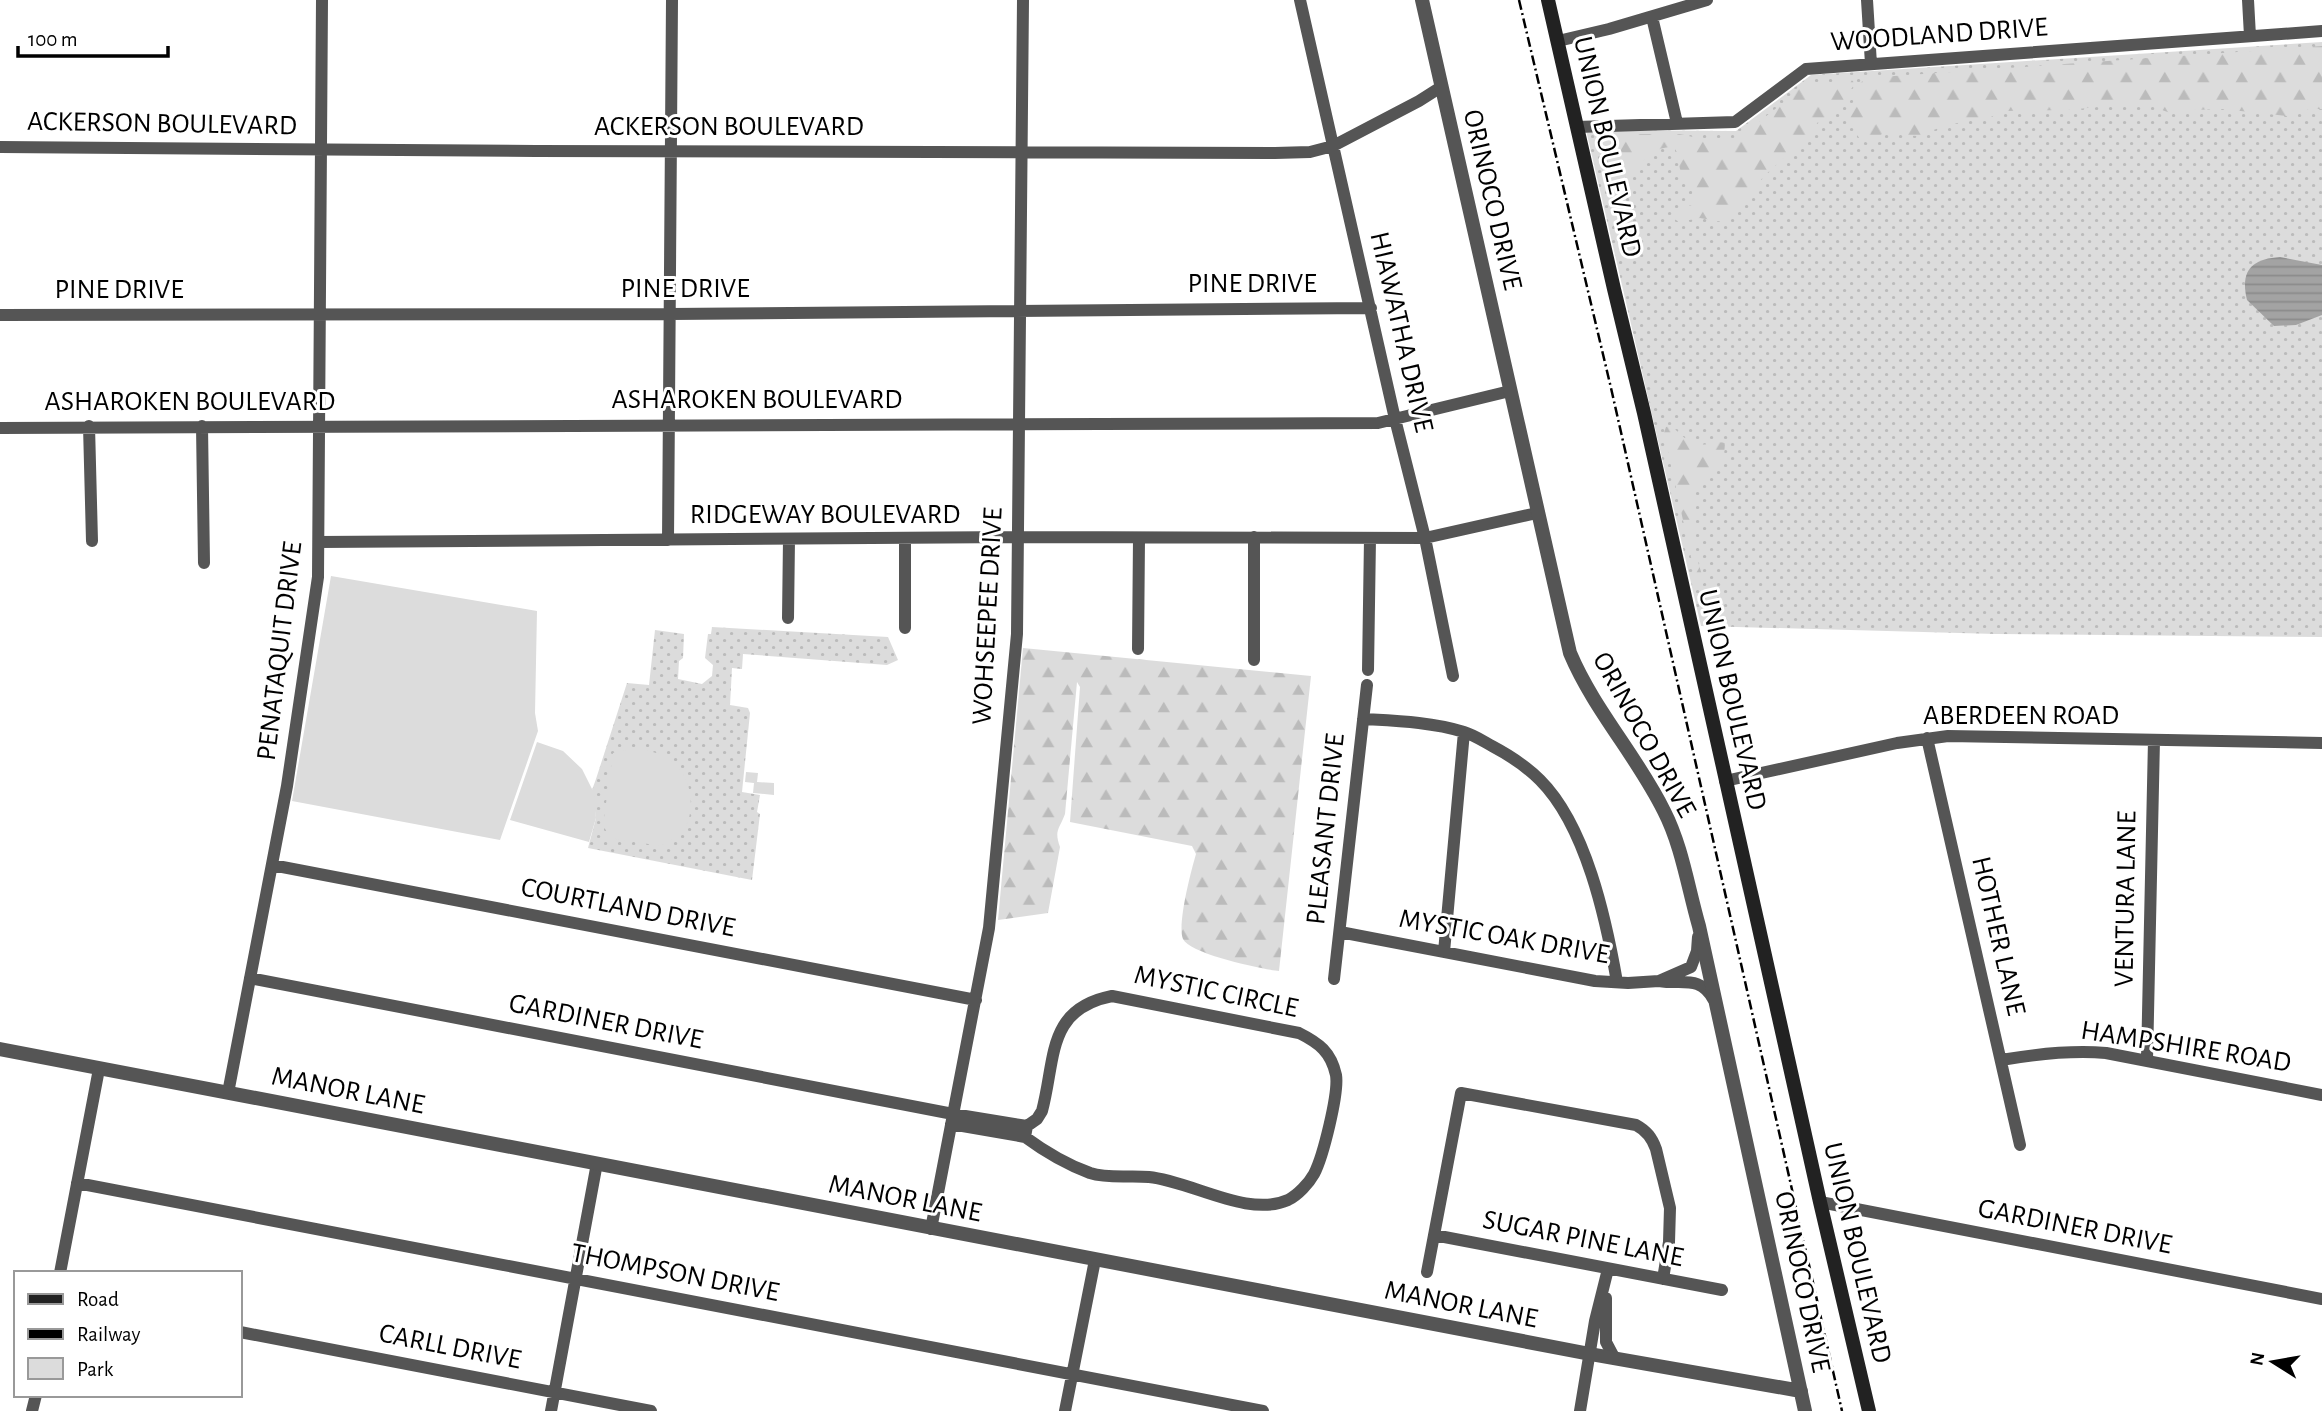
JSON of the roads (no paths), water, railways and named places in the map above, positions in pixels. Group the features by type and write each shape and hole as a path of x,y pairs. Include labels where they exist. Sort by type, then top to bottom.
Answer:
{"main road":[{"name":"UNION BOULEVARD","path":"1548,0 1644,413 1820,1202 1871,1411"}],"street":[{"name":"PENATAQUIT DRIVE","path":"228,1093 287,786 318,578 322,0"},
{"path":"668,540 672,0"},
{"name":"WOHSEEPEE DRIVE","path":"931,1229 989,928 1017,634 1023,0"},
{"name":"HIAWATHA DRIVE","path":"1300,0 1395,419 1425,538 1453,676"},
{"name":"ORINOCO DRIVE","path":"1422,0 1570,653 1582,682 1665,813 1683,867 1699,926 1805,1411"},
{"path":"1558,41 1707,0"},
{"path":"1867,0 1871,64"},
{"path":"2248,0 2250,36"},
{"path":"1652,17 1677,123"},
{"name":"WOODLAND DRIVE","path":"1577,127 1735,122 1806,69 2322,31"},
{"name":"ACKERSON BOULEVARD","path":"0,147 1310,152 1333,146 1441,87"},
{"name":"PINE DRIVE","path":"0,315 670,314 1371,308"},
{"name":"ASHAROKEN BOULEVARD","path":"0,428 1378,423 1510,391"},
{"path":"89,426 92,541"},
{"path":"202,426 204,563"},
{"name":"RIDGEWAY BOULEVARD","path":"319,542 1017,537 1425,538 1537,513"},
{"path":"1254,537 1254,660"},
{"path":"1138,649 1139,538"},
{"path":"1368,670 1370,538"},
{"path":"788,618 789,539"},
{"path":"905,539 905,628"},
{"name":"PLEASANT DRIVE","path":"1334,979 1367,685"},
{"path":"1363,719 1424,723 1464,732 1511,757 1541,781 1563,811 1583,850 1597,895 1616,982"},
{"path":"1444,952 1464,732"},
{"name":"ABERDEEN ROAD","path":"1725,781 1897,743 1948,736 2322,743"},
{"name":"HOTHER LANE","path":"1927,738 2020,1145"},
{"name":"VENTURA LANE","path":"2147,1060 2154,740"},
{"name":"COURTLAND DRIVE","path":"272,865 976,1000"},
{"name":"MYSTIC OAK DRIVE","path":"1659,981 1691,967 1697,951 1699,926"},
{"name":"MYSTIC OAK DRIVE","path":"1340,932 1595,981 1659,981 1676,984 1695,982 1708,989 1716,1004"},
{"name":"GARDINER DRIVE","path":"250,978 952,1119"},
{"name":"MYSTIC CIRCLE","path":"952,1119 1026,1132 1038,1147 1088,1172 1149,1177 1250,1204 1270,1206 1290,1199 1304,1188 1314,1174 1336,1092 1336,1075 1329,1057 1319,1043 1299,1033 1112,996 1094,999 1078,1007 1066,1020 1058,1035 1042,1111 1026,1132"},
{"name":"MANOR LANE","path":"0,1049 1615,1359 1801,1391"},
{"name":"HAMPSHIRE ROAD","path":"2001,1060 2084,1051 2147,1060 2322,1095"},
{"path":"60,1271 99,1069"},
{"path":"1427,1272 1461,1093 1643,1128 1656,1149 1670,1208 1669,1242 1662,1279"},
{"path":"551,1411 597,1163"},
{"name":"THOMPSON DRIVE","path":"77,1183 1264,1411"},
{"name":"GARDINER DRIVE","path":"1820,1202 2322,1299"},
{"name":"SUGAR PINE LANE","path":"1434,1235 1607,1272 1722,1290"},
{"path":"1065,1411 1095,1260"},
{"path":"1580,1411 1595,1321 1607,1272"},
{"path":"1607,1272 1606,1342 1615,1359"},
{"name":"CARLL DRIVE","path":"242,1332 651,1411"}],"railway":[{"path":"1519,0 1611,388 1842,1411"}]}
